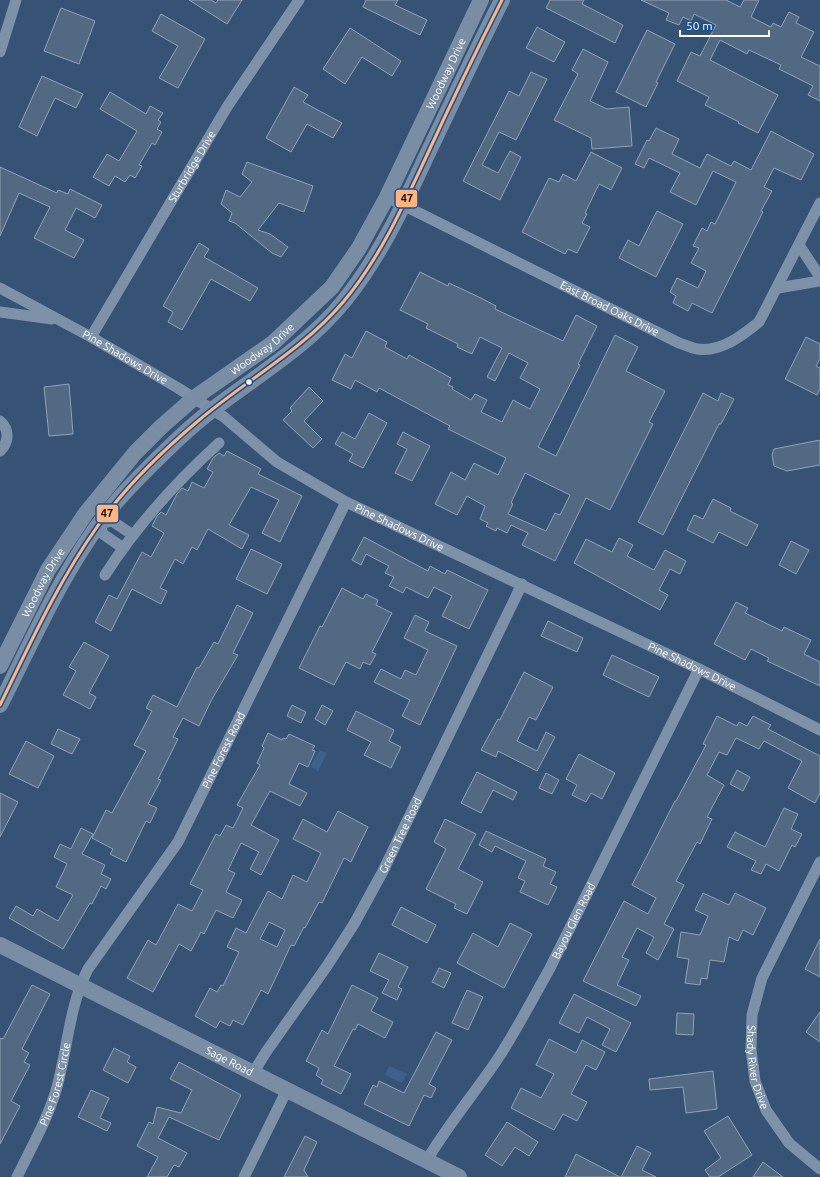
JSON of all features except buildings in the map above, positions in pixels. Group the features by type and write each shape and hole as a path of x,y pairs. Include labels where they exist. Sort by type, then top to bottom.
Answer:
{"main road":[{"name":"Woodway Drive","path":"0,666 48,570 86,513 135,453 161,426 194,398 273,343 332,287 359,248 388,197 481,0"},
{"name":"Woodway Drive","path":"0,705 58,590 100,524 116,502 151,466 211,409 272,368 302,345 325,323 345,300 372,261 404,205 502,0"},
{"path":"466,30 483,37"},
{"path":"211,409 213,399 247,371 252,357"},
{"path":"86,513 100,524"},
{"path":"9,648 25,655"},
{"name":"Sage Road","path":"0,946 459,1177"}],"street":[{"path":"0,52 16,0"},
{"name":"Sturbridge Drive","path":"90,337 227,107 300,0"},
{"name":"East Broad Oaks Drive","path":"388,197 679,343 696,349 711,349 744,334 759,322 778,288 820,203"},
{"path":"799,245 820,277"},
{"path":"778,288 820,282"},
{"name":"Pine Shadows Drive","path":"0,288 90,337 194,398 224,417 277,462 346,502 699,669 820,730"},
{"path":"0,312 59,320"},
{"path":"0,421 6,428 7,434 5,446 0,451"},
{"path":"105,575 123,548 171,489 218,443"},
{"name":"Pine Forest Road","path":"80,986 88,969 178,842 346,502"},
{"path":"123,548 103,534 100,524 112,522 133,535"},
{"name":"Green Tree Road","path":"254,1073 266,1052 331,960 354,924 382,874 522,584"},
{"name":"Bayou Glen Road","path":"427,1160 438,1142 498,1058 524,1016 699,669"},
{"name":"Shady River Drive","path":"820,862 762,978 752,1015 751,1049 755,1081 766,1110 789,1143 820,1169"},
{"name":"Pine Forest Circle","path":"17,1177 52,1102 69,1024 80,986"},
{"path":"244,1177 287,1090"}],"water":[{"path":"319,750 327,753 318,771 310,767"},
{"path":"389,1066 407,1074 402,1083 385,1075"}],"transit line":[{"name":"47","path":"0,705 57,591 83,548 119,498 157,458 198,421 311,335 328,319 357,284 380,249 400,212 502,0"}]}
